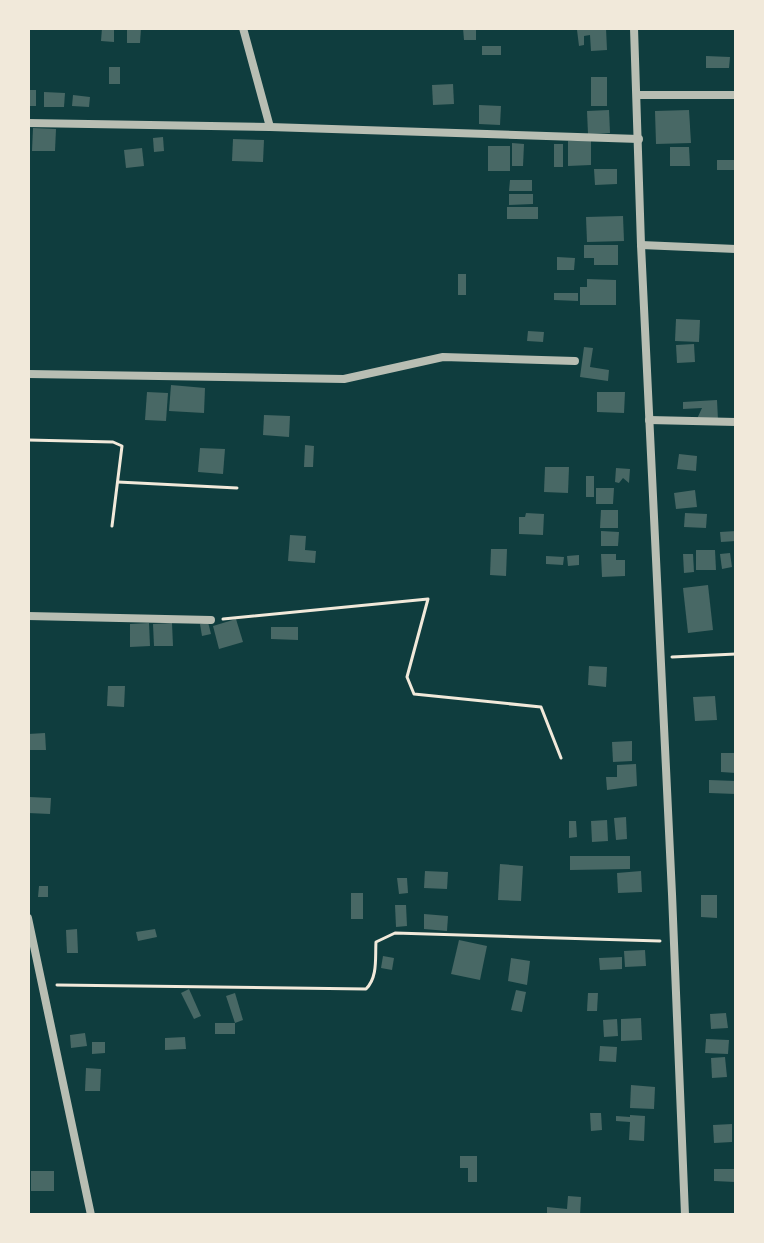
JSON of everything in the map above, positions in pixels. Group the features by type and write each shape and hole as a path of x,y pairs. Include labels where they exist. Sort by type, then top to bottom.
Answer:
{"street":[{"path":"243,28 270,127"},
{"path":"634,28 685,1215"},
{"path":"637,95 736,95"},
{"path":"28,123 639,139"},
{"path":"641,245 736,249"},
{"path":"28,374 344,379 443,357 575,361"},
{"path":"649,420 736,422"},
{"path":"28,616 211,620"},
{"path":"28,918 91,1215"}],"path":[{"path":"28,440 113,442 122,446 112,526"},
{"path":"118,482 237,488"},
{"path":"211,620 428,599 407,677 414,694 541,707 561,758"},
{"path":"661,657 736,654"},
{"path":"41,985 366,989 372,983 376,942 395,933 674,942"}],"building":[{"path":"102,28 114,28 114,42 101,41"},
{"path":"127,28 141,28 140,43 127,43"},
{"path":"463,28 476,28 476,40 464,40"},
{"path":"606,28 607,50 591,51 590,35 584,36 584,45 579,46 577,30"},
{"path":"482,46 501,46 501,55 482,55"},
{"path":"706,56 730,57 729,68 706,68"},
{"path":"109,67 120,67 120,84 109,84"},
{"path":"591,77 607,77 607,106 591,106"},
{"path":"453,84 454,104 433,105 432,85"},
{"path":"28,90 36,90 36,106 28,106"},
{"path":"44,92 65,93 64,107 44,107"},
{"path":"73,95 90,97 89,107 72,106"},
{"path":"479,105 501,106 500,125 479,124"},
{"path":"609,110 610,133 588,134 587,111"},
{"path":"689,110 691,143 656,144 655,111"},
{"path":"33,128 56,129 55,151 32,151"},
{"path":"163,137 164,151 154,152 153,138"},
{"path":"233,139 264,140 263,162 232,161"},
{"path":"568,141 591,141 591,165 568,166"},
{"path":"512,143 524,144 523,166 512,166"},
{"path":"554,144 563,144 563,167 554,167"},
{"path":"488,146 510,146 510,171 488,171"},
{"path":"670,147 689,147 690,166 670,166"},
{"path":"142,148 144,166 126,168 124,150"},
{"path":"717,160 736,160 736,170 717,170"},
{"path":"594,169 617,169 617,184 595,185"},
{"path":"510,180 532,180 532,191 509,191"},
{"path":"509,194 533,194 533,204 509,205"},
{"path":"507,207 538,207 538,219 507,219"},
{"path":"623,216 624,241 587,242 586,217"},
{"path":"584,245 618,245 618,265 594,265 594,258 584,258"},
{"path":"557,257 575,258 574,270 557,270"},
{"path":"458,274 466,274 466,295 458,295"},
{"path":"587,279 616,280 616,305 580,305 580,287 587,287"},
{"path":"554,293 578,293 578,301 554,300"},
{"path":"676,319 700,320 699,342 675,341"},
{"path":"528,331 544,332 543,342 527,341"},
{"path":"694,344 695,362 677,363 676,345"},
{"path":"584,347 593,348 590,367 609,370 608,381 580,377"},
{"path":"171,385 205,388 204,413 169,411"},
{"path":"147,392 168,393 166,421 145,420"},
{"path":"597,392 625,392 624,413 597,412"},
{"path":"717,400 718,420 696,421 702,408 683,409 683,402"},
{"path":"264,415 290,416 289,437 263,435"},
{"path":"305,445 314,446 313,467 304,467"},
{"path":"200,448 225,449 223,474 198,472"},
{"path":"679,454 697,456 696,471 677,469"},
{"path":"545,467 569,467 568,493 544,492"},
{"path":"616,468 630,469 629,483 623,478 619,483 615,482"},
{"path":"586,476 594,476 594,497 586,497"},
{"path":"596,488 614,488 613,504 596,504"},
{"path":"695,490 697,507 676,509 674,493"},
{"path":"601,510 618,510 618,528 600,528"},
{"path":"526,513 544,514 543,535 519,534 519,517 525,517"},
{"path":"685,513 707,514 706,528 684,527"},
{"path":"601,531 619,532 618,546 601,546"},
{"path":"736,531 736,541 721,542 720,532"},
{"path":"290,535 306,536 305,550 316,551 315,563 288,561"},
{"path":"491,549 507,549 506,576 490,575"},
{"path":"696,550 715,550 716,570 696,570"},
{"path":"730,553 732,567 722,569 720,554"},
{"path":"601,554 616,554 616,560 625,560 625,576 602,577"},
{"path":"683,554 693,554 694,572 684,573"},
{"path":"579,555 579,565 568,566 567,556"},
{"path":"546,556 564,557 563,565 546,564"},
{"path":"708,585 713,630 688,633 683,588"},
{"path":"236,619 243,642 219,649 213,626"},
{"path":"208,622 211,634 202,636 200,624"},
{"path":"149,623 150,646 130,647 130,624"},
{"path":"172,623 173,646 154,646 153,624"},
{"path":"271,627 298,627 298,640 271,639"},
{"path":"589,666 607,667 606,687 588,685"},
{"path":"108,686 125,686 124,707 107,706"},
{"path":"715,696 717,720 695,721 693,697"},
{"path":"45,733 46,750 28,750 28,734"},
{"path":"632,741 632,761 613,762 612,742"},
{"path":"721,753 736,753 736,773 721,772"},
{"path":"636,764 637,786 607,790 606,777 617,777 617,765"},
{"path":"709,780 736,781 736,794 709,793"},
{"path":"29,797 51,798 50,814 28,813"},
{"path":"626,817 627,839 616,840 614,818"},
{"path":"607,820 608,841 592,842 591,821"},
{"path":"569,821 576,821 577,837 569,838"},
{"path":"570,856 630,856 630,869 570,870"},
{"path":"500,864 523,866 521,901 498,900"},
{"path":"425,871 448,872 447,889 424,888"},
{"path":"641,871 642,892 618,893 617,873"},
{"path":"397,878 407,878 408,893 399,894"},
{"path":"39,886 48,886 48,897 38,897"},
{"path":"351,893 363,893 363,919 351,919"},
{"path":"701,895 717,895 717,918 701,917"},
{"path":"395,905 406,905 407,926 396,927"},
{"path":"424,914 448,916 447,931 424,929"},
{"path":"77,929 78,953 67,953 66,930"},
{"path":"155,929 157,937 138,941 136,932"},
{"path":"459,940 487,946 480,980 451,974"},
{"path":"645,950 646,966 625,967 624,951"},
{"path":"383,956 394,958 392,970 381,968"},
{"path":"622,957 622,969 600,970 599,958"},
{"path":"511,958 530,961 527,985 508,981"},
{"path":"189,989 201,1016 194,1019 181,993"},
{"path":"516,990 526,992 522,1012 511,1010"},
{"path":"235,993 243,1020 235,1023 226,996"},
{"path":"588,993 598,993 597,1011 587,1011"},
{"path":"726,1013 728,1028 711,1029 710,1014"},
{"path":"641,1018 642,1040 621,1041 621,1019"},
{"path":"617,1019 618,1036 604,1037 603,1020"},
{"path":"215,1023 235,1023 235,1034 215,1034"},
{"path":"85,1033 87,1046 71,1048 70,1035"},
{"path":"185,1037 186,1049 165,1050 165,1038"},
{"path":"706,1039 729,1040 728,1054 705,1053"},
{"path":"92,1042 105,1042 105,1053 92,1054"},
{"path":"600,1046 617,1047 616,1062 599,1061"},
{"path":"725,1057 727,1077 712,1078 711,1058"},
{"path":"86,1068 101,1069 100,1091 85,1091"},
{"path":"631,1085 655,1087 654,1109 630,1108"},
{"path":"590,1113 601,1113 602,1130 591,1131"},
{"path":"616,1116 645,1116 644,1141 629,1140 630,1122 616,1121"},
{"path":"732,1124 732,1142 714,1143 713,1125"},
{"path":"460,1156 477,1156 477,1182 468,1182 468,1168 460,1168"},
{"path":"714,1169 736,1169 735,1182 714,1181"},
{"path":"31,1171 54,1171 54,1191 31,1191"},
{"path":"568,1196 581,1197 580,1215 547,1215 547,1207 567,1209"}]}
